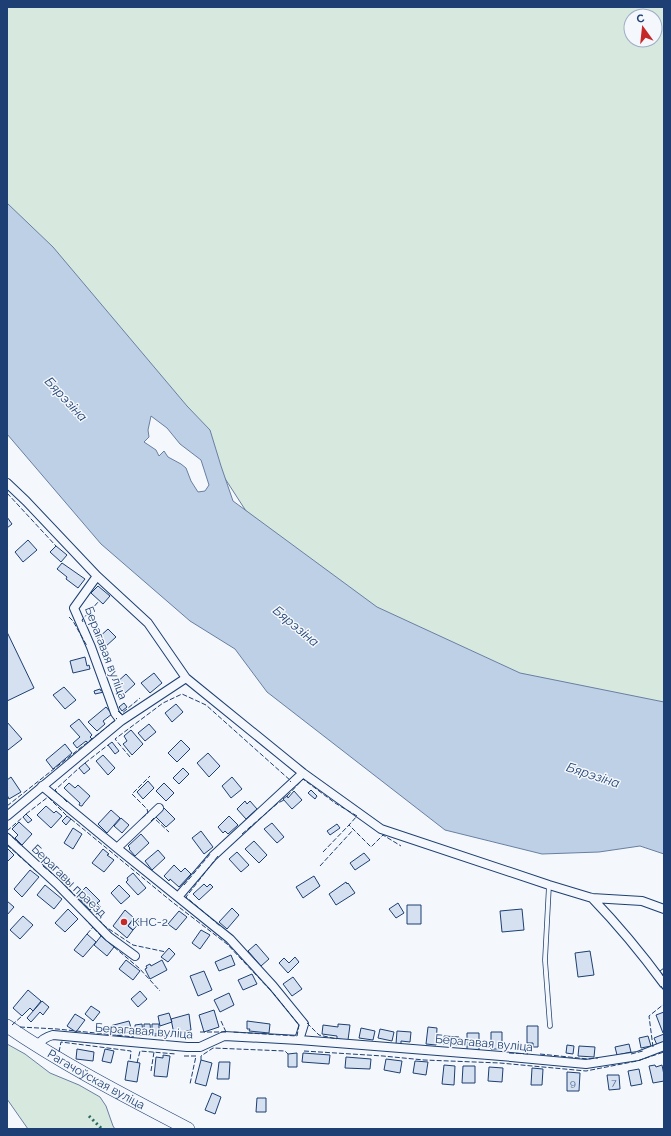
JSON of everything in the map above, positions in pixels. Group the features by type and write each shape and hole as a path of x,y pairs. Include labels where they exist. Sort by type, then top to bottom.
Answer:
{"main road":[{"name":"Рагачоўская вуліца","path":"7,1026 37,1046 174,1127 188,1129"}],"street":[{"path":"7,483 97,576 148,623 186,678 303,773 381,829 592,898 642,901 664,908"},
{"name":"Берагавая вуліца","path":"97,576 74,608 91,646 115,713 121,721"},
{"name":"Берагавая вуліца","path":"7,816 121,721 186,678"},
{"path":"178,897 213,856 303,773"},
{"path":"42,786 230,939 273,986 304,1024 299,1040"},
{"path":"117,848 159,808"},
{"name":"Берагавы праезд","path":"7,838 57,884 109,937 135,956"},
{"path":"592,898 649,963 664,984"},
{"name":"Берагавая вуліца","path":"37,1046 41,1040 53,1035 187,1047 200,1047 224,1036 299,1040 586,1064 638,1056 664,1046"}],"lane":[{"path":"549,885 545,960 550,1026"}],"shaded area":[{"path":"7,7 664,7 664,715 515,678 370,611 246,511 182,412 7,211"},
{"path":"7,1044 25,1054 50,1073 79,1085 100,1097 106,1106 115,1129 28,1129 7,1099"}],"water":[{"name":"Бярэзіна","path":"7,203 53,247 187,406 210,430 233,501 377,607 520,673 664,702 664,854 640,846 599,852 542,854 445,830 267,692 235,649 190,621 101,544 7,434","holes":["151,416 167,428 180,444 201,460 209,485 205,491 198,492 191,481 186,468 168,457 164,451 159,456 156,450 144,442 149,437 148,430"]}],"building":[{"path":"7,517 12,524 7,528"},
{"path":"28,540 37,550 23,562 15,552"},
{"path":"56,546 67,555 61,562 50,552"},
{"path":"62,563 85,579 78,588 66,579 67,577 57,569"},
{"path":"98,586 110,596 103,604 91,593"},
{"path":"108,629 116,637 105,647 97,639"},
{"path":"7,632 34,688 7,701"},
{"path":"85,657 87,666 89,665 90,669 73,673 70,661"},
{"path":"154,673 162,683 150,693 141,683"},
{"path":"126,674 135,684 124,694 115,684"},
{"path":"64,687 76,700 65,709 53,695"},
{"path":"100,689 104,692 95,694 94,691"},
{"path":"124,703 127,707 122,711 119,707"},
{"path":"176,704 183,712 172,722 165,713"},
{"path":"106,707 112,714 103,721 105,724 97,731 88,722"},
{"path":"79,719 92,735 90,737 92,739 88,743 86,741 77,748 73,743 80,737 70,726"},
{"path":"7,722 22,739 8,750 7,749"},
{"path":"149,724 156,732 145,741 138,733"},
{"path":"131,730 143,744 132,755 123,744 127,741 124,736"},
{"path":"181,740 190,749 177,762 168,753"},
{"path":"112,742 119,751 115,754 108,745"},
{"path":"65,744 72,753 53,769 46,760"},
{"path":"208,753 220,766 209,777 197,763"},
{"path":"103,755 115,768 108,775 96,761"},
{"path":"85,763 90,769 84,774 79,768"},
{"path":"183,768 189,774 179,784 173,778"},
{"path":"11,777 21,792 9,799 7,795 7,780"},
{"path":"232,777 242,789 231,798 222,786"},
{"path":"148,781 154,788 143,799 137,792"},
{"path":"69,783 75,788 78,785 90,796 82,806 79,805 80,803 64,788"},
{"path":"164,783 174,793 166,801 156,791"},
{"path":"311,790 317,796 315,799 308,793"},
{"path":"294,791 302,800 292,809 283,799 287,796 288,798"},
{"path":"245,801 247,804 250,801 257,809 246,819 237,809"},
{"path":"46,806 54,813 56,811 62,816 51,828 37,815"},
{"path":"164,808 175,819 166,827 156,817"},
{"path":"111,810 120,818 107,833 98,824"},
{"path":"26,814 32,820 28,823 23,817"},
{"path":"67,816 71,819 66,825 62,821"},
{"path":"229,816 238,825 228,834 225,831 223,833 218,827"},
{"path":"121,818 129,825 122,833 114,826"},
{"path":"19,822 32,834 22,845 15,838 18,835 12,829"},
{"path":"272,823 284,837 277,843 264,829"},
{"path":"337,824 340,828 330,835 327,831"},
{"path":"73,828 82,834 73,849 64,843"},
{"path":"201,831 213,847 204,854 192,838"},
{"path":"141,834 149,843 135,856 128,846"},
{"path":"254,841 267,855 259,863 245,849"},
{"path":"7,848 14,855 7,862"},
{"path":"103,849 109,854 107,855 114,860 104,872 92,863"},
{"path":"158,850 165,858 152,870 145,861"},
{"path":"237,852 249,865 241,872 229,859"},
{"path":"364,853 370,860 355,870 350,863"},
{"path":"174,865 181,872 185,868 191,874 179,887 164,876"},
{"path":"30,870 39,877 22,897 14,889"},
{"path":"133,873 146,888 138,895 126,882 128,880 127,878"},
{"path":"314,876 320,886 303,898 296,887"},
{"path":"346,882 355,893 336,905 329,894"},
{"path":"204,884 207,887 210,884 213,887 199,900 193,894"},
{"path":"45,885 62,899 54,909 37,895"},
{"path":"119,885 130,896 121,904 111,893"},
{"path":"86,887 100,901 97,903 101,907 97,911 93,907 90,910 77,896"},
{"path":"7,901 14,907 7,915"},
{"path":"398,903 404,913 396,918 389,909"},
{"path":"407,905 421,905 421,924 407,924"},
{"path":"232,908 239,915 227,929 219,922"},
{"path":"68,909 78,919 65,932 55,923"},
{"path":"522,909 524,930 502,932 500,911"},
{"name":"КНС-2","path":"125,910 134,918 128,926 133,930 127,938 113,926"},
{"path":"179,911 187,917 176,930 168,924"},
{"path":"23,916 33,925 20,939 10,930"},
{"path":"134,918 140,922 133,930 128,926"},
{"path":"201,930 210,935 200,949 192,943"},
{"path":"87,934 96,942 83,957 74,950"},
{"path":"101,936 114,947 107,956 94,945"},
{"path":"256,944 269,959 261,966 248,951"},
{"path":"169,948 175,954 168,962 161,957"},
{"path":"590,951 594,975 578,977 575,953"},
{"path":"231,955 235,965 219,971 215,962"},
{"path":"295,957 299,962 288,973 279,963 284,958 289,963"},
{"path":"126,960 140,971 133,980 119,969"},
{"path":"162,960 167,970 150,979 145,969 147,968 146,966 150,964 151,966"},
{"path":"204,971 212,990 198,996 190,976"},
{"path":"252,974 257,984 243,990 238,980"},
{"path":"293,977 302,989 292,996 283,984"},
{"path":"28,990 41,1001 33,1011 30,1008 22,1016 13,1008"},
{"path":"140,991 147,999 138,1007 131,999"},
{"path":"229,993 234,1005 220,1012 214,1000"},
{"path":"42,1001 49,1007 43,1015 40,1012 31,1022 27,1018"},
{"path":"91,1006 100,1012 93,1021 85,1014"},
{"path":"214,1010 219,1027 204,1032 199,1015"},
{"path":"664,1012 664,1032 663,1033 656,1015"},
{"path":"169,1013 172,1022 160,1026 158,1016"},
{"path":"75,1014 85,1020 76,1032 67,1026"},
{"path":"189,1014 191,1030 174,1034 171,1019"},
{"path":"129,1021 132,1031 113,1037 110,1026"},
{"path":"247,1021 270,1024 269,1033 249,1031 250,1029 247,1029"},
{"path":"142,1024 143,1034 136,1035 135,1025"},
{"path":"144,1024 150,1024 151,1034 144,1034"},
{"path":"152,1024 159,1024 159,1034 152,1034"},
{"path":"338,1024 350,1025 348,1040 337,1039 337,1036 322,1034 323,1025 338,1027"},
{"path":"527,1026 538,1026 538,1047 533,1047 533,1043 527,1043"},
{"path":"428,1027 437,1028 436,1045 426,1044"},
{"path":"361,1028 375,1031 373,1040 359,1038"},
{"path":"380,1029 394,1032 392,1041 378,1038"},
{"path":"397,1031 411,1032 410,1042 401,1041 401,1045 396,1044"},
{"path":"491,1032 502,1032 502,1049 491,1049"},
{"path":"467,1033 479,1033 479,1050 467,1050"},
{"path":"664,1034 664,1042 657,1045 654,1038"},
{"path":"444,1036 459,1037 459,1045 443,1044"},
{"path":"648,1036 651,1046 641,1048 639,1038"},
{"path":"629,1044 631,1052 617,1055 615,1047"},
{"path":"567,1045 574,1046 573,1054 566,1053"},
{"path":"579,1046 595,1047 594,1057 578,1056"},
{"path":"77,1049 94,1052 93,1061 76,1059"},
{"path":"105,1049 114,1051 111,1063 102,1061"},
{"path":"297,1053 297,1067 288,1067 288,1054"},
{"path":"303,1053 330,1055 329,1064 302,1062"},
{"path":"163,1055 170,1056 167,1077 154,1076 156,1057 163,1058"},
{"path":"346,1057 371,1059 370,1069 345,1068"},
{"path":"386,1059 402,1061 400,1073 384,1070"},
{"path":"201,1060 212,1063 206,1086 195,1083"},
{"path":"128,1061 140,1063 137,1082 125,1080"},
{"path":"415,1061 428,1062 426,1075 413,1073"},
{"path":"219,1062 230,1062 229,1079 217,1079"},
{"path":"444,1065 455,1066 454,1085 442,1084"},
{"path":"655,1065 656,1067 662,1065 664,1081 653,1083 649,1066"},
{"path":"463,1066 475,1066 475,1083 462,1083"},
{"path":"489,1067 503,1068 502,1082 488,1081"},
{"path":"532,1068 543,1069 542,1085 531,1085"},
{"path":"639,1069 642,1084 631,1086 628,1071"},
{"path":"567,1072 580,1073 579,1091 567,1091"},
{"path":"607,1075 619,1075 620,1089 609,1090"},
{"path":"212,1093 221,1097 215,1114 205,1110"},
{"path":"257,1098 266,1098 266,1112 256,1112"}],"hedge":[{"path":"89,1116 102,1129"}],"fence":[{"path":"7,493 56,546"},
{"path":"83,622 82,620 99,601"},
{"path":"69,617 73,621 87,646"},
{"path":"130,757 115,739 163,703 182,694 206,705 291,781 290,782"},
{"path":"118,711 121,714 140,698"},
{"path":"7,806 117,719 116,718"},
{"path":"85,763 108,745"},
{"path":"67,802 55,790 79,768"},
{"path":"142,818 148,813 147,809 132,794 150,776"},
{"path":"287,796 303,779 335,803 357,816 349,825 371,847 383,835 401,846"},
{"path":"26,814 48,797 67,816"},
{"path":"242,834 278,803 284,800"},
{"path":"7,831 23,817"},
{"path":"151,821 154,818 169,832"},
{"path":"71,819 171,901 227,944 274,994 299,1025 297,1036 232,1032"},
{"path":"323,852 349,825"},
{"path":"320,866 353,830"},
{"path":"7,832 23,847"},
{"path":"7,845 37,872"},
{"path":"184,885 211,853"},
{"path":"218,856 186,897 220,926"},
{"path":"43,866 61,881 106,927 133,945 166,952"},
{"path":"84,918 101,936"},
{"path":"87,934 93,927"},
{"path":"114,947 139,968 160,991"},
{"path":"664,968 660,971 664,977"},
{"path":"661,986 664,991"},
{"path":"653,1047 649,1016 664,1004"},
{"path":"12,1025 22,1016"},
{"path":"221,1021 226,1032"},
{"path":"307,1023 319,1035 337,1039"},
{"path":"20,1027 57,1029 134,1037"},
{"path":"200,1032 226,1032"},
{"path":"139,1035 179,1037 194,1034"},
{"path":"59,1052 61,1042 131,1051 130,1061"},
{"path":"201,1060 201,1056 213,1048 285,1051 288,1054"},
{"path":"137,1063 140,1051 176,1054"},
{"path":"304,1051 424,1060 500,1063 586,1071 637,1061 664,1052"},
{"path":"631,1054 643,1051"},
{"path":"151,1071 154,1052"},
{"path":"509,1053 529,1054"},
{"path":"540,1054 588,1059 598,1058"},
{"path":"184,1056 196,1056 190,1084"}],"place":[{"name":"КНС-2","path":"124,922"}]}
